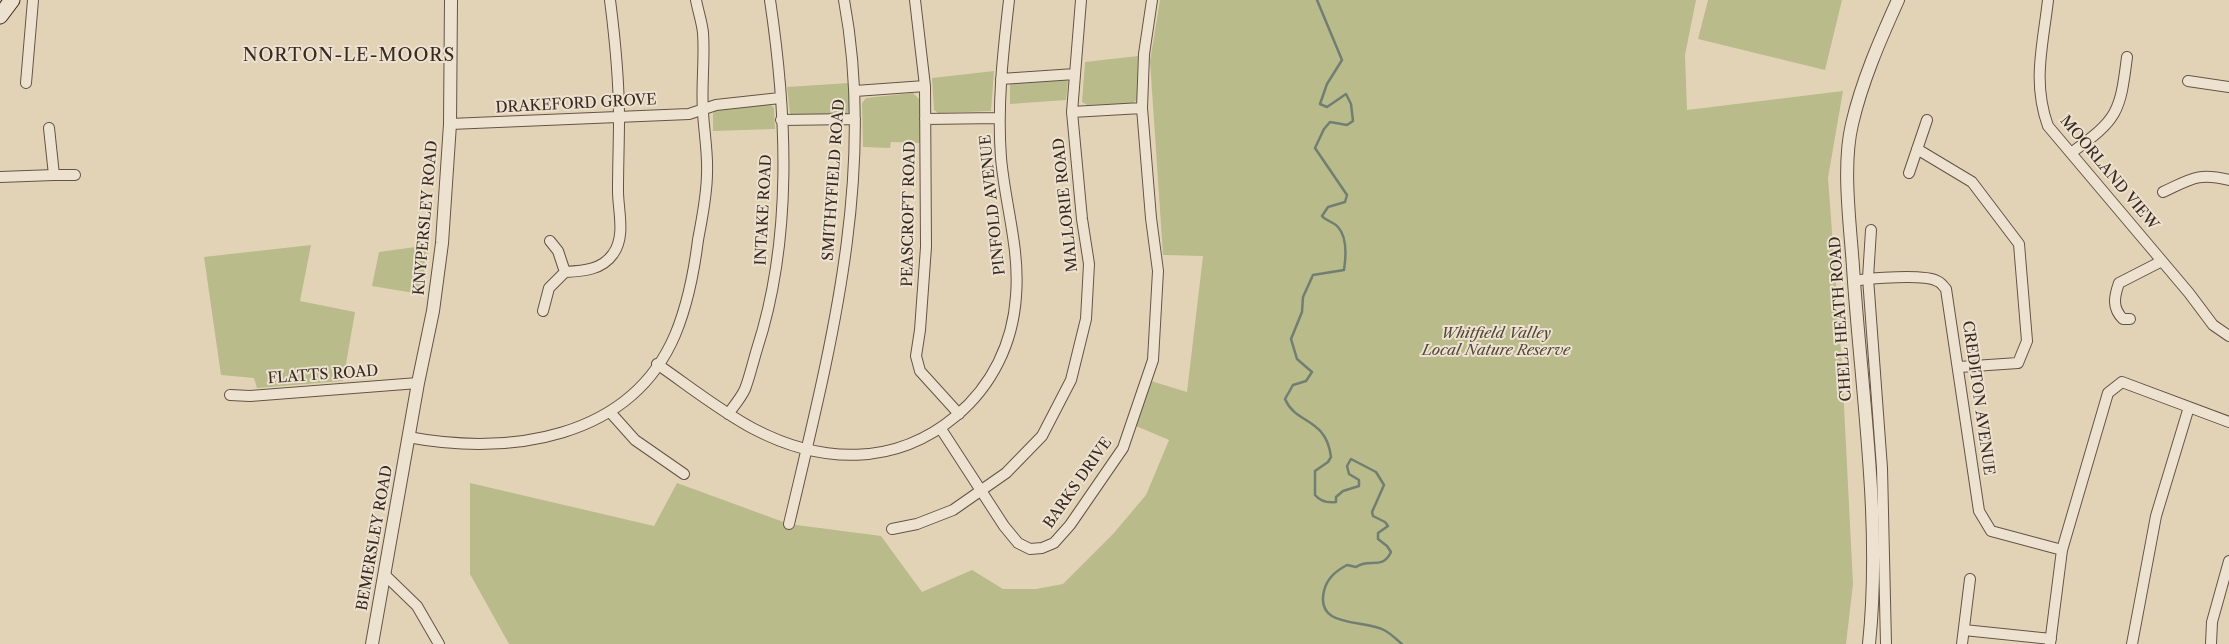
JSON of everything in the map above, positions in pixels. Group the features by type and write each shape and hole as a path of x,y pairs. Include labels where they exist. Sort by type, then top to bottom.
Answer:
{"main road":[{"path":"0,16 12,0"}],"street":[{"path":"26,83 33,0"},
{"name":"KNYPERSLEY ROAD","path":"408,437 434,311 442,243 450,124 451,0"},
{"path":"543,311 550,288 565,272 585,271 601,265 614,253 621,232 618,193 619,117 616,48 610,0"},
{"path":"408,437 459,443 518,442 558,434 592,422 610,412 634,392 657,364 674,336 690,290 707,173 703,110 703,33 696,0"},
{"name":"INTAKE ROAD","path":"728,414 745,389 766,322 780,251 783,172 781,120 777,49 770,0"},
{"name":"SMITHYFIELD ROAD","path":"789,524 830,342 848,240 855,92 852,39 844,0"},
{"name":"PEASCROFT ROAD","path":"916,0 925,86 926,119 926,247 920,330 916,356 920,371 959,414"},
{"name":"PINFOLD AVENUE","path":"657,364 728,414 782,441 834,455 866,455 913,444 941,429 969,406 986,385 1001,359 1012,325 1017,268 1001,160 998,118 1008,0"},
{"name":"MALLORIE ROAD","path":"892,529 917,524 954,510 1006,473 1042,436 1071,380 1086,319 1089,264 1082,219 1072,112 1081,0"},
{"name":"BARKS DRIVE","path":"941,429 1004,526 1018,543 1030,549 1042,548 1054,543 1070,525 1123,448 1153,360 1158,271 1151,218 1142,108 1144,54 1152,0"},
{"name":"CHELL HEATH ROAD","path":"1868,644 1873,604 1871,509 1848,190 1852,125 1865,79 1898,0"},
{"name":"MOORLAND VIEW","path":"2048,0 2038,82 2041,107 2048,126 2189,292 2213,325 2229,336"},
{"path":"2071,153 2097,134 2114,117 2122,98 2127,57"},
{"path":"1001,78 1075,74"},
{"path":"2188,81 2229,87"},
{"path":"855,92 925,86"},
{"name":"DRAKEFORD GROVE","path":"450,124 688,114 716,105 780,98"},
{"path":"1072,112 1142,108"},
{"path":"781,120 855,118"},
{"path":"926,119 998,118"},
{"path":"1909,173 1927,120"},
{"path":"49,128 54,175"},
{"path":"1918,148 1972,182 2018,244 2027,341 2018,363 1959,367"},
{"path":"0,177 75,175"},
{"path":"2163,192 2196,176 2210,175 2229,180"},
{"name":"CHELL HEATH ROAD","path":"1871,230 1868,278 1882,468 1886,644"},
{"path":"550,240 558,251 565,272"},
{"path":"2130,320 2123,319 2116,313 2114,296 2118,283 2162,261"},
{"name":"CREDITON AVENUE","path":"1854,281 1868,278 1929,278 1939,281 1946,289 1979,511 1991,531 2062,550"},
{"path":"1964,630 2050,641 2062,550 2108,393 2122,382 2229,422"},
{"name":"FLATTS ROAD","path":"230,395 250,396 418,384"},
{"path":"2132,644 2156,516 2189,407"},
{"path":"610,412 635,440 684,474"},
{"name":"BEMERSLEY ROAD","path":"372,644 408,437"},
{"path":"2211,644 2212,622 2229,561"},
{"path":"385,576 418,606 438,644"},
{"path":"1962,644 1970,579"}],"green space":[{"name":"Whitfield Valley Local Nature Reserve","path":"1160,0 1696,0 1685,55 1687,110 1843,91 1828,178 1842,366 1853,584 1846,644 509,644 470,574 470,483 654,526 677,483 789,524 881,536 922,592 972,570 1003,589 1036,589 1063,584 1113,534 1146,495 1169,440 1136,426 1151,381 1187,392 1203,256 1163,255 1150,61"},
{"path":"1708,0 1842,0 1825,70 1698,39"},
{"path":"1138,56 1137,100 1131,104 1087,105 1082,102 1085,62"},
{"path":"994,71 991,111 938,113 934,110 932,78"},
{"path":"1061,78 1068,81 1066,100 1010,104 1010,85 1014,82"},
{"path":"849,83 851,111 847,114 790,114 787,87"},
{"path":"913,93 920,100 922,143 891,142 890,148 863,147 862,103 866,98"},
{"path":"763,104 771,105 774,108 775,129 713,131 713,114 715,109"},
{"path":"311,245 300,301 355,312 343,381 257,388 254,378 221,375 204,257"},
{"path":"430,245 420,294 372,286 379,252"}],"waterway":[{"path":"1317,0 1342,60 1327,84 1320,104 1327,107 1346,94 1351,104 1353,121 1347,125 1330,122 1324,129 1315,148 1347,195 1345,202 1328,207 1322,216 1336,225 1341,231 1346,248 1344,270 1313,275 1303,297 1302,312 1291,339 1297,359 1312,372 1306,381 1293,385 1285,399 1296,413 1317,428 1328,444 1331,457 1328,462 1315,471 1315,495 1319,499 1336,502 1336,497 1343,491 1359,486 1359,480 1349,474 1347,466 1351,459 1376,472 1384,485 1372,512 1373,516 1385,522 1388,526 1378,533 1378,539 1391,552 1384,561 1361,564 1356,567 1347,565 1332,575 1324,591 1323,603 1327,612 1343,621 1384,630 1402,644"}],"district":[{"name":"NORTON-LE-MOORS","path":"349,56"}]}
